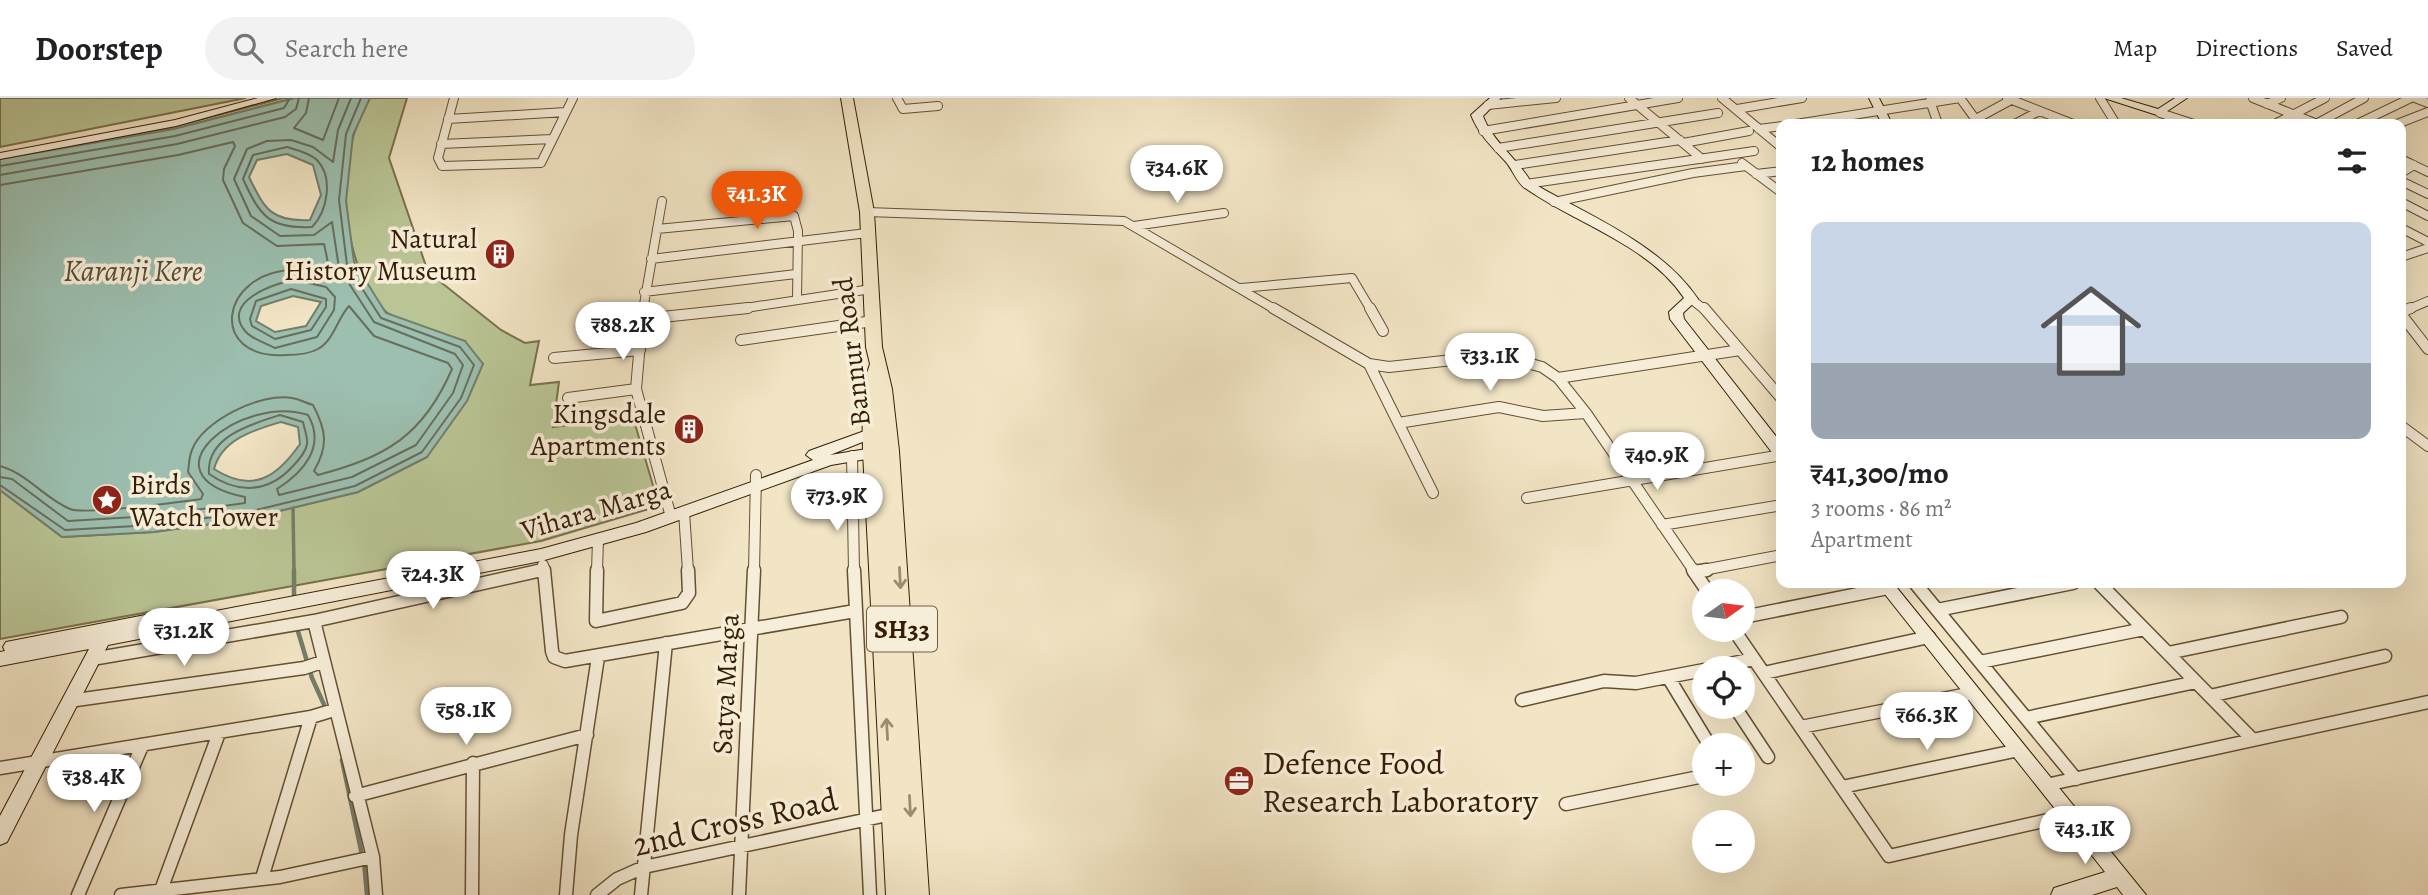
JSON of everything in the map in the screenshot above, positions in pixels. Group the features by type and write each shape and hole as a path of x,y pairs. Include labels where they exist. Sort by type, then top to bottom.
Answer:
{"main road":[{"name":"Bannur Road","path":"847,98 867,212 877,365 884,389 891,451 918,895"},
{"path":"877,365 870,388 864,447 897,895"}],"street":[{"path":"0,156 176,123 271,98"},
{"path":"454,98 438,158 441,165 539,164 573,98"},
{"path":"897,98 903,109 938,106"},
{"path":"1556,98 1492,102 1477,115 1483,131 1515,165 1526,184 1667,268 1691,299 1703,307 1776,392"},
{"path":"1629,98 1702,159"},
{"path":"1483,131 1678,98"},
{"path":"1723,98 1776,144"},
{"path":"1737,109 1802,98"},
{"path":"1874,98 1884,119"},
{"path":"1831,119 1960,98 1976,119"},
{"path":"2100,98 2113,119"},
{"path":"2109,98 2179,119"},
{"path":"2160,113 2182,98"},
{"path":"2253,98 2303,119"},
{"path":"2267,104 2281,98"},
{"path":"2325,119 2364,98"},
{"path":"2368,119 2413,98 2428,103"},
{"path":"1982,119 2009,99 2059,119"},
{"path":"2285,119 2318,99"},
{"path":"1930,101 1936,119"},
{"path":"2024,119 2039,111"},
{"path":"448,119 566,112"},
{"path":"2406,121 2428,112"},
{"path":"1498,148 1718,113"},
{"path":"2160,113 2164,119"},
{"path":"1759,129 1776,127"},
{"path":"1515,165 1749,131"},
{"path":"441,144 552,139"},
{"path":"1526,184 1754,151"},
{"path":"1732,155 1776,189"},
{"path":"2406,161 2428,172"},
{"path":"2406,170 2414,165"},
{"path":"1554,202 1693,173 1746,166"},
{"path":"1756,174 1776,172"},
{"path":"2406,183 2425,190"},
{"path":"2406,195 2425,190"},
{"path":"598,540 596,621 682,603 689,593 674,512 636,389 644,292 662,201"},
{"path":"2413,208 2428,203"},
{"path":"2406,204 2428,216"},
{"path":"867,212 1116,220 1134,226 1369,364 1389,367 1498,355 1525,360 1558,378 1586,413 1699,579"},
{"path":"1134,226 1224,213"},
{"path":"657,229 792,216 796,218 797,299"},
{"path":"2406,231 2428,242"},
{"path":"651,259 867,233"},
{"path":"2406,255 2428,248"},
{"path":"644,292 796,274"},
{"path":"1241,288 1352,278 1384,331"},
{"path":"643,319 767,306 871,289"},
{"path":"1691,299 1675,315 1776,447"},
{"path":"2406,311 2428,301"},
{"path":"2406,320 2428,349"},
{"path":"741,340 873,321"},
{"path":"554,358 640,350"},
{"path":"1558,378 1740,351"},
{"path":"1369,364 1433,493"},
{"path":"568,398 636,389"},
{"path":"1398,423 1499,407 1543,416 1586,413"},
{"path":"2406,430 2428,446"},
{"path":"870,895 855,611 864,447 891,451"},
{"name":"Vihara Marga","path":"0,659 105,635 308,596 542,562 756,480 864,447"},
{"name":"Vihara Marga","path":"756,480 864,447"},
{"path":"1527,498 1776,456"},
{"name":"Satya Marga","path":"739,895 753,627 756,480"},
{"path":"1662,525 1776,506"},
{"name":"Vihara Marga","path":"308,596 567,539 674,512"},
{"path":"1694,572 1776,556"},
{"path":"92,659 311,621 542,562 550,608 552,651 554,657 565,661 855,611"},
{"path":"1755,614 1873,588"},
{"path":"1888,588 2136,895"},
{"path":"1919,588 2076,779"},
{"path":"1937,610 2048,588"},
{"path":"2104,588 2253,740"},
{"path":"2168,653 2341,617"},
{"path":"311,621 319,663 323,714 355,796 364,860 376,895"},
{"path":"1980,662 2144,629"},
{"path":"0,836 68,701 105,635"},
{"name":"Vihara Marga","path":"0,649 105,635"},
{"path":"1764,673 1929,637"},
{"path":"641,895 666,643"},
{"path":"2210,696 2385,656"},
{"path":"566,895 571,835 598,657"},
{"path":"1755,660 1889,856 2070,815"},
{"path":"68,701 319,663"},
{"path":"1522,700 1604,681 1636,683 1692,672"},
{"path":"1668,677 1702,733"},
{"path":"2026,718 2196,682"},
{"path":"1801,727 1973,693"},
{"path":"2046,785 2428,702"},
{"path":"0,768 323,714"},
{"path":"262,878 323,714"},
{"path":"1743,719 1768,757"},
{"path":"161,890 219,733"},
{"path":"355,796 587,734"},
{"path":"78,895 142,746"},
{"path":"1842,787 2019,750"},
{"path":"472,895 473,763"},
{"path":"1566,804 1692,778"},
{"name":"2nd Cross Road","path":"597,895 617,879 643,867 740,849 892,814"},
{"path":"121,895 262,878 364,860"},
{"path":"2062,895 2121,877"}],"green space":[{"path":"0,98 246,98 0,147"},
{"path":"283,98 295,98 174,129 0,159 161,130"},
{"path":"370,98 407,98 389,158 428,272 501,330 525,343 539,341 530,385 559,382 553,427 633,417 659,506 541,541 0,639 0,490 62,537 154,532 246,519 358,492 427,457 465,341 390,315 369,290 358,265 350,237 346,207 347,177 358,121"}],"water":[{"name":"Karanji Kere","path":"295,98 370,98 353,135 346,201 354,262 386,313 465,341 483,364 467,401 427,457 358,492 246,519 154,532 62,537 0,490 0,159 174,129","holes":["287,154 313,165 321,195 310,220 287,219 271,212 249,177 257,160","293,296 321,302 306,326 275,332 256,321 261,306","281,422 298,427 300,444 282,465 263,478 241,480 214,469 224,450 250,432"]}],"waterway":[{"path":"293,508 294,571"},
{"path":"294,571 294,599"},
{"path":"297,628 312,678 326,709"},
{"path":"342,760 362,855"},
{"path":"364,862 367,895"}],"place":[{"name":"Natural History Museum","path":"500,254"},
{"name":"Kingsdale Apartments","path":"689,429"},
{"name":"Birds Watch Tower","path":"107,500"},
{"name":"Defence Food Research Laboratory","path":"1239,781"}]}
